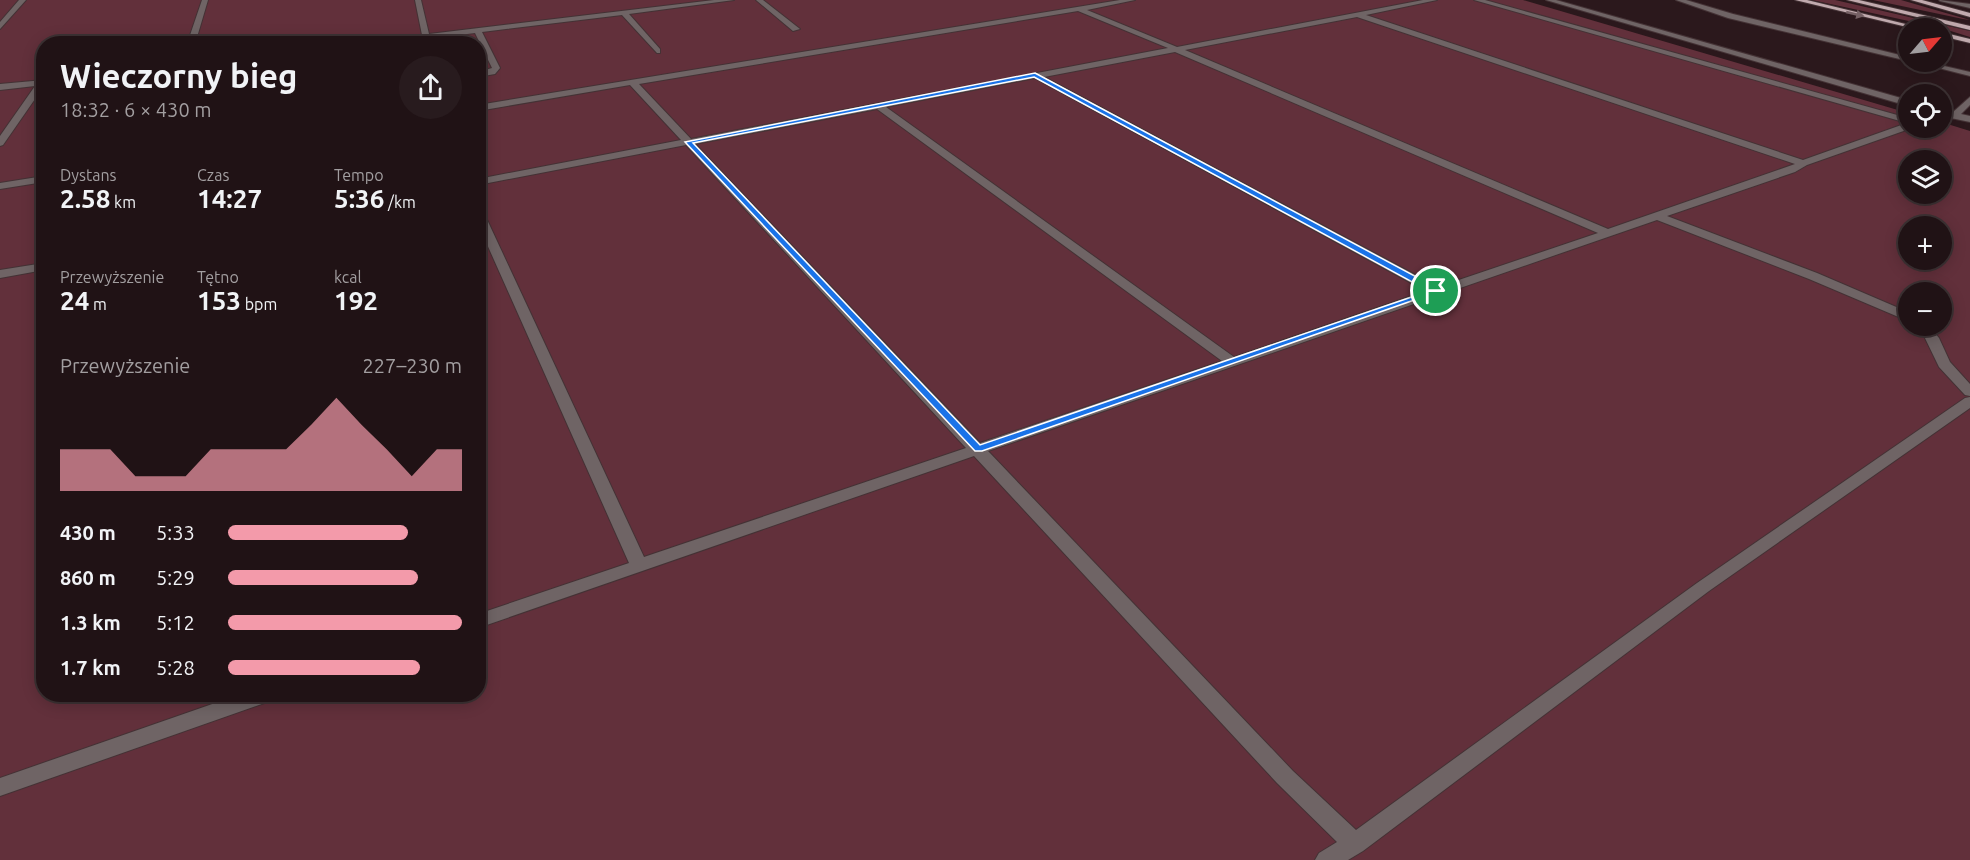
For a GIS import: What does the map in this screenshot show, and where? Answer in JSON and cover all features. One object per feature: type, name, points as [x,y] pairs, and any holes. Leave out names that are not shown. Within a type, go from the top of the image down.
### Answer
[{"type":"main road","points":[[1798,0],[1898,23]]},
{"type":"main road","points":[[1850,0],[1970,28]]},
{"type":"main road","points":[[1914,0],[1970,15]]},
{"type":"main road","points":[[1952,37],[1970,41]]},
{"type":"street","points":[[0,27],[23,0]]},
{"type":"street","points":[[194,36],[205,0]]},
{"type":"street","points":[[418,0],[426,36],[731,0]]},
{"type":"street","points":[[759,0],[796,29]]},
{"type":"street","points":[[486,107],[1132,0]]},
{"type":"street","points":[[486,180],[1434,0]]},
{"type":"street","points":[[1477,0],[1898,118]]},
{"type":"street","points":[[1550,0],[1898,100]]},
{"type":"street","points":[[1679,0],[1731,16],[1898,57]]},
{"type":"street","points":[[1942,0],[1970,6]]},
{"type":"street","points":[[1079,9],[1176,48],[1606,232]]},
{"type":"street","points":[[624,13],[657,51]]},
{"type":"street","points":[[1356,15],[1803,163]]},
{"type":"street","points":[[477,30],[480,36]]},
{"type":"street","points":[[486,48],[496,68],[486,73]]},
{"type":"street","points":[[1952,70],[1970,74]]},
{"type":"street","points":[[1035,75],[1436,291]]},
{"type":"street","points":[[631,81],[1285,777],[1355,844]]},
{"type":"street","points":[[0,87],[36,83]]},
{"type":"street","points":[[0,143],[36,91]]},
{"type":"street","points":[[1952,110],[1970,100]]},
{"type":"street","points":[[878,105],[1232,362]]},
{"type":"street","points":[[1952,115],[1970,119]]},
{"type":"street","points":[[486,618],[1791,170],[1803,163],[1898,130]]},
{"type":"street","points":[[0,186],[36,180]]},
{"type":"street","points":[[1657,216],[1852,292],[1898,313]]},
{"type":"street","points":[[486,230],[639,566]]},
{"type":"street","points":[[0,274],[36,267]]},
{"type":"street","points":[[1932,336],[1939,356],[1953,376],[1970,392]]},
{"type":"street","points":[[1327,860],[1355,844],[1703,587],[1970,401]]},
{"type":"street","points":[[0,787],[218,703]]},
{"type":"shaded area","points":[[0,0],[1523,0],[1898,110],[1898,138],[1952,138],[1952,125],[1970,131],[1970,860],[0,860]]},
{"type":"shaded area","points":[[1812,0],[1835,0],[1913,18],[1898,19]]},
{"type":"shaded area","points":[[1873,0],[1901,0],[1970,20],[1963,19]]},
{"type":"shaded area","points":[[1952,27],[1970,31],[1970,37],[1952,31]]},
{"type":"route","points":[[1035,75],[1436,291],[978,449],[688,142],[1035,75]]}]
